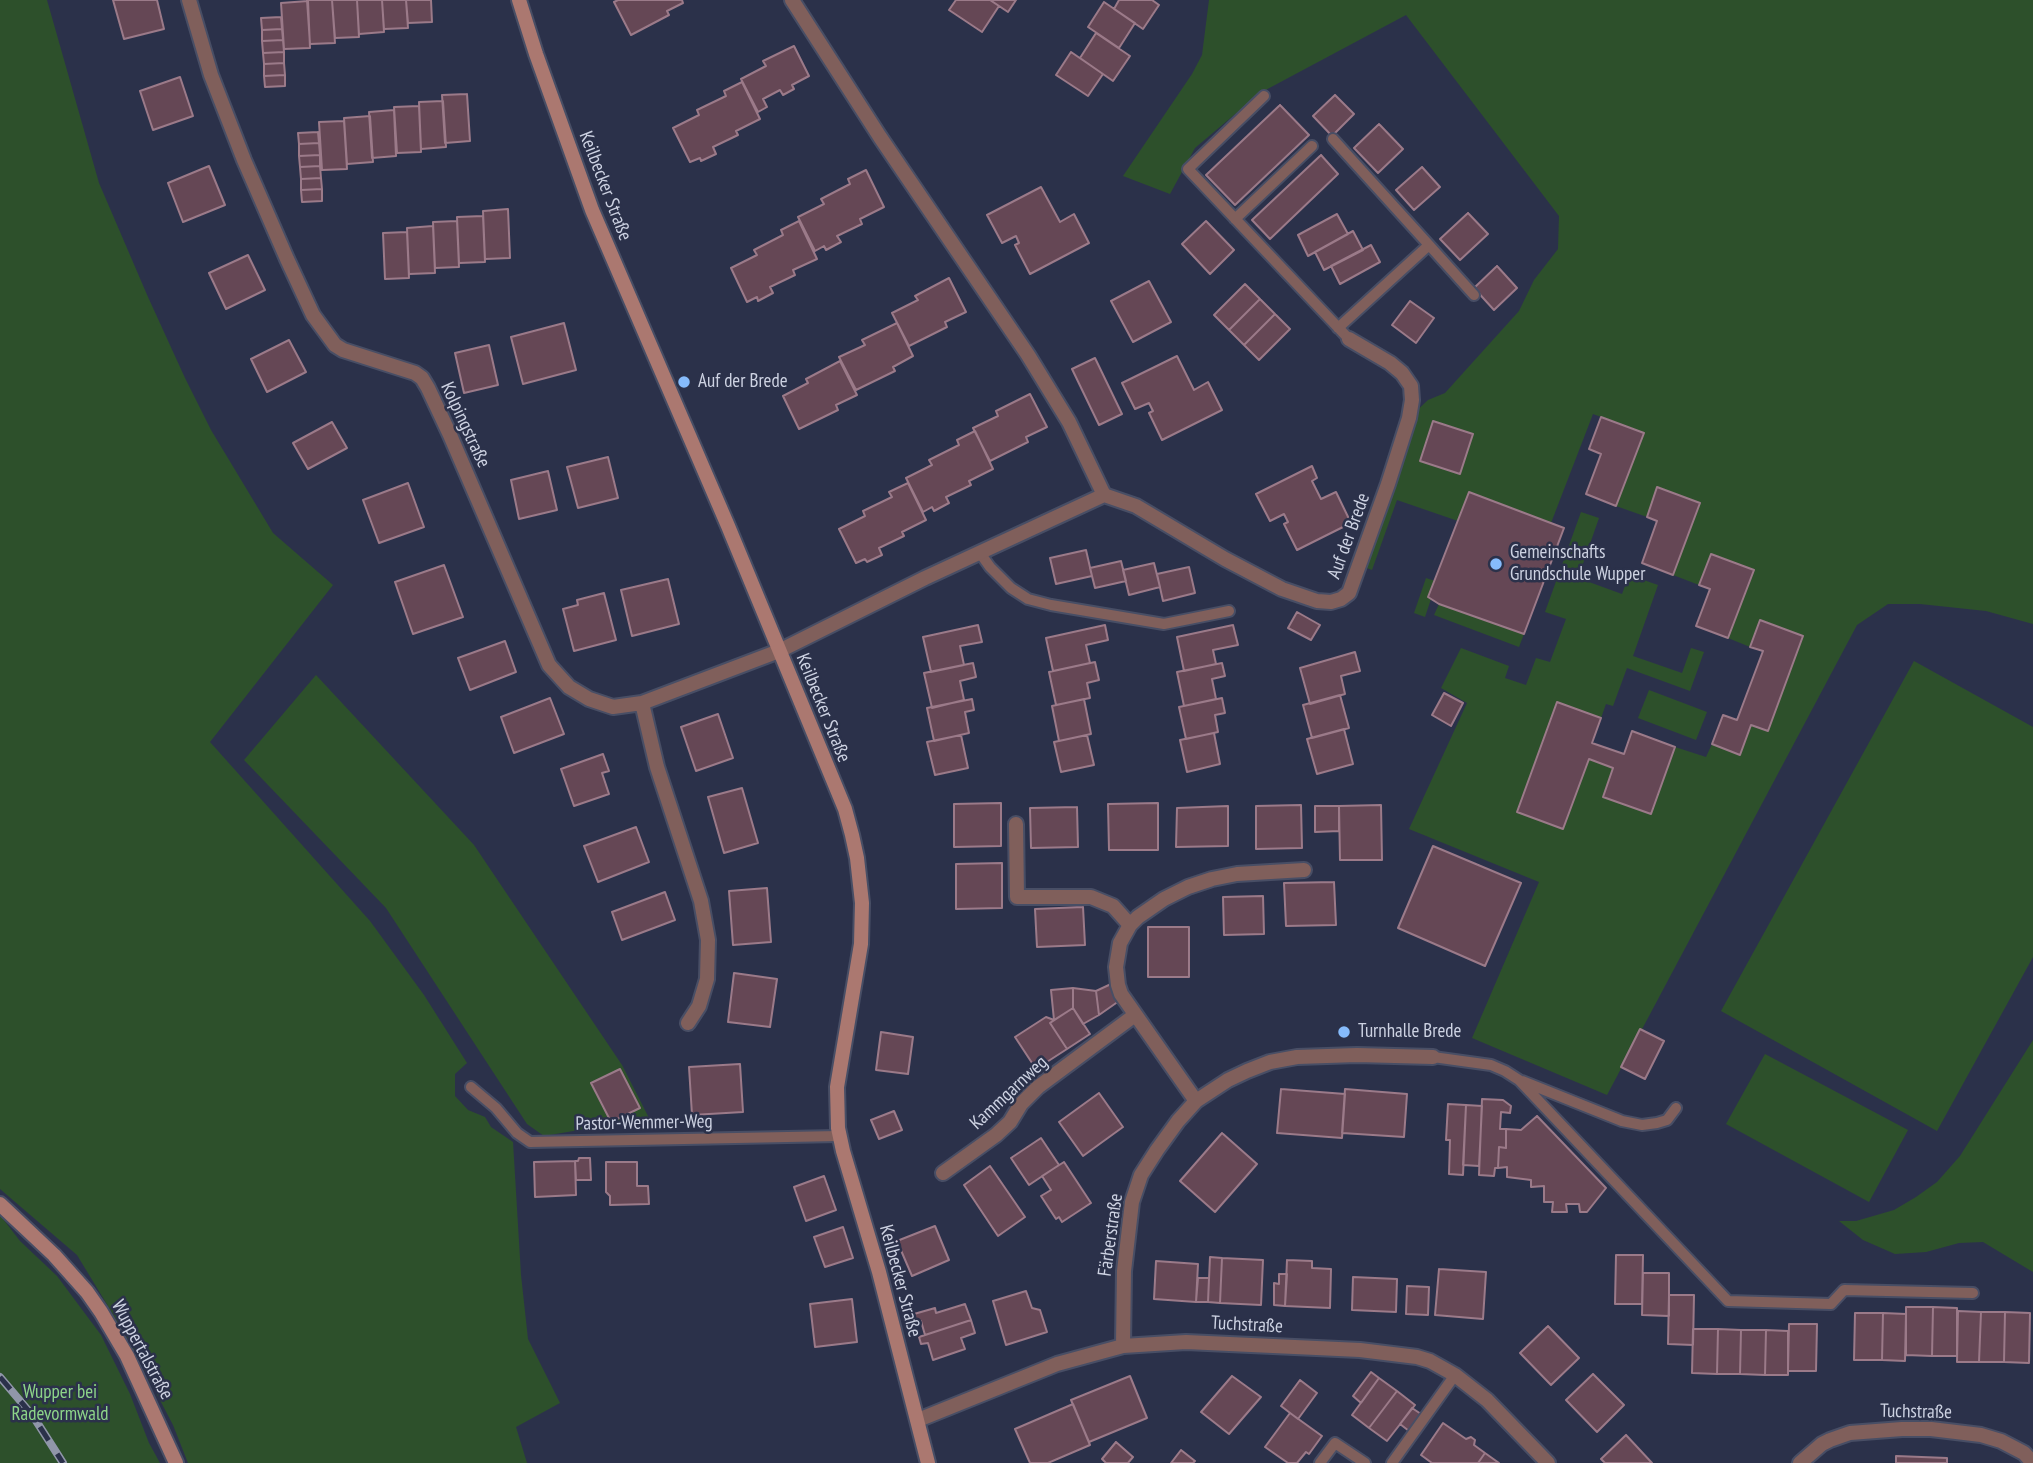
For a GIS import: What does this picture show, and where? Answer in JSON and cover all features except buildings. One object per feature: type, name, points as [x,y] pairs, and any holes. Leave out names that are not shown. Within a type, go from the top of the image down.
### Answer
[{"type":"main road","name":"Keilbecker Straße","points":[[519,0],[592,210],[705,469],[845,810],[852,835],[862,903],[861,944],[837,1087],[836,1116],[839,1136],[879,1272],[928,1463]]},
{"type":"main road","name":"Wuppertalstraße","points":[[0,1205],[54,1255],[101,1312],[127,1356],[176,1463]]},
{"type":"street","name":"Kolpingstraße","points":[[189,0],[211,75],[244,160],[313,315],[335,345],[415,373],[428,388],[531,625],[549,665],[557,676],[589,699],[613,707],[642,703],[779,651]]},
{"type":"street","points":[[779,651],[925,578],[1104,495],[1069,422],[1028,355],[887,148],[792,0]]},
{"type":"street","name":"Auf der Brede","points":[[1104,495],[1136,506],[1282,589],[1317,601],[1341,599],[1349,593],[1388,484],[1412,400],[1410,386],[1402,373],[1349,339]]},
{"type":"street","points":[[642,703],[657,767],[701,901],[708,940],[707,979],[699,1006],[688,1023]]},
{"type":"street","points":[[1016,824],[1017,897],[1091,897],[1113,906],[1130,925]]},
{"type":"street","points":[[1196,1101],[1121,994],[1116,976],[1118,951],[1130,925],[1164,899],[1212,879],[1244,873],[1304,870]]},
{"type":"street","name":"Kammgarnweg","points":[[943,1173],[996,1135],[1038,1087],[1135,1015]]},
{"type":"street","name":"Färberstraße","points":[[1123,1346],[1125,1259],[1132,1202],[1141,1175],[1178,1121],[1196,1101],[1228,1080],[1270,1062],[1297,1057],[1357,1055],[1433,1057]]},
{"type":"street","name":"Tuchstraße","points":[[918,1420],[1057,1364],[1123,1346],[1210,1342],[1360,1350],[1417,1357],[1455,1375],[1487,1400],[1544,1462]]},
{"type":"street","name":"Tuchstraße","points":[[1800,1463],[1822,1444],[1850,1433],[1931,1429],[1981,1434],[2024,1453],[2033,1463]]},
{"type":"lane","points":[[1264,96],[1188,169],[1349,339]]},
{"type":"lane","points":[[1333,139],[1474,295]]},
{"type":"lane","points":[[1235,219],[1312,146]]},
{"type":"lane","points":[[1338,328],[1429,244]]},
{"type":"lane","points":[[979,553],[1011,588],[1028,599],[1051,605],[1164,624],[1229,611]]},
{"type":"lane","points":[[1433,1057],[1491,1065],[1519,1080],[1728,1301],[1831,1304],[1844,1290],[1973,1293]]},
{"type":"lane","points":[[1519,1080],[1622,1121],[1642,1125],[1667,1120],[1676,1108]]},
{"type":"lane","name":"Pastor-Wemmer-Weg","points":[[471,1087],[496,1108],[517,1133],[530,1142],[839,1136]]},
{"type":"lane","points":[[1392,1463],[1455,1375]]},
{"type":"lane","points":[[1320,1463],[1335,1443],[1366,1463]]},
{"type":"green space","points":[[0,0],[47,0],[99,183],[185,378],[211,430],[273,533],[333,585],[210,742],[370,921],[424,995],[467,1063],[455,1074],[455,1096],[468,1110],[485,1117],[491,1127],[513,1142],[521,1275],[528,1339],[560,1403],[516,1427],[527,1463],[188,1463],[173,1425],[128,1339],[77,1255],[0,1189]]},
{"type":"green space","points":[[1209,0],[2033,0],[2033,624],[1986,611],[1920,604],[1888,604],[1857,625],[1607,1095],[1472,1038],[1539,882],[1409,829],[1467,703],[1441,688],[1461,648],[1509,666],[1505,678],[1526,685],[1536,658],[1550,662],[1566,619],[1545,612],[1581,512],[1599,518],[1578,578],[1622,594],[1629,575],[1658,585],[1633,656],[1682,673],[1691,648],[1704,652],[1690,691],[1627,668],[1613,706],[1606,704],[1601,718],[1557,702],[1589,759],[1613,768],[1603,797],[1650,814],[1675,747],[1706,757],[1712,744],[1740,755],[1751,725],[1768,731],[1803,636],[1761,620],[1750,647],[1728,638],[1753,570],[1711,554],[1699,585],[1673,575],[1700,503],[1658,488],[1647,517],[1616,506],[1644,433],[1593,414],[1551,523],[1469,492],[1458,521],[1397,500],[1372,570],[1359,565],[1409,418],[1428,400],[1445,393],[1519,311],[1534,280],[1558,249],[1559,216],[1406,15],[1260,93],[1195,148],[1170,194],[1123,176],[1202,55]]},
{"type":"green space","points":[[1426,578],[1435,581],[1428,596],[1431,599],[1425,617],[1414,613]]},
{"type":"green space","points":[[1439,604],[1524,634],[1519,647],[1434,615]]},
{"type":"green space","points":[[1914,661],[2033,727],[2033,957],[1937,1131],[1721,1011]]},
{"type":"green space","points":[[316,675],[474,845],[622,1065],[649,1118],[544,1136],[527,1124],[386,908],[244,760]]},
{"type":"green space","points":[[1649,690],[1707,712],[1696,740],[1638,718]]},
{"type":"green space","points":[[2033,1040],[2033,1272],[1983,1242],[1959,1243],[1926,1252],[1895,1254],[1863,1240],[1839,1221],[1856,1221],[1894,1210],[1937,1182],[1960,1156]]},
{"type":"green space","points":[[1765,1054],[1908,1130],[1869,1202],[1726,1124]]},
{"type":"green space","name":"Wupper bei Radevormwald","points":[[0,1215],[20,1241],[57,1276],[101,1335],[160,1463],[0,1463]]},
{"type":"railway","points":[[0,1377],[33,1416],[63,1463]]},
{"type":"place","name":"Auf der Brede","points":[[684,382]]},
{"type":"place","name":"Gemeinschafts Grundschule Wupper","points":[[1496,564]]},
{"type":"place","name":"Turnhalle Brede","points":[[1344,1032]]}]
